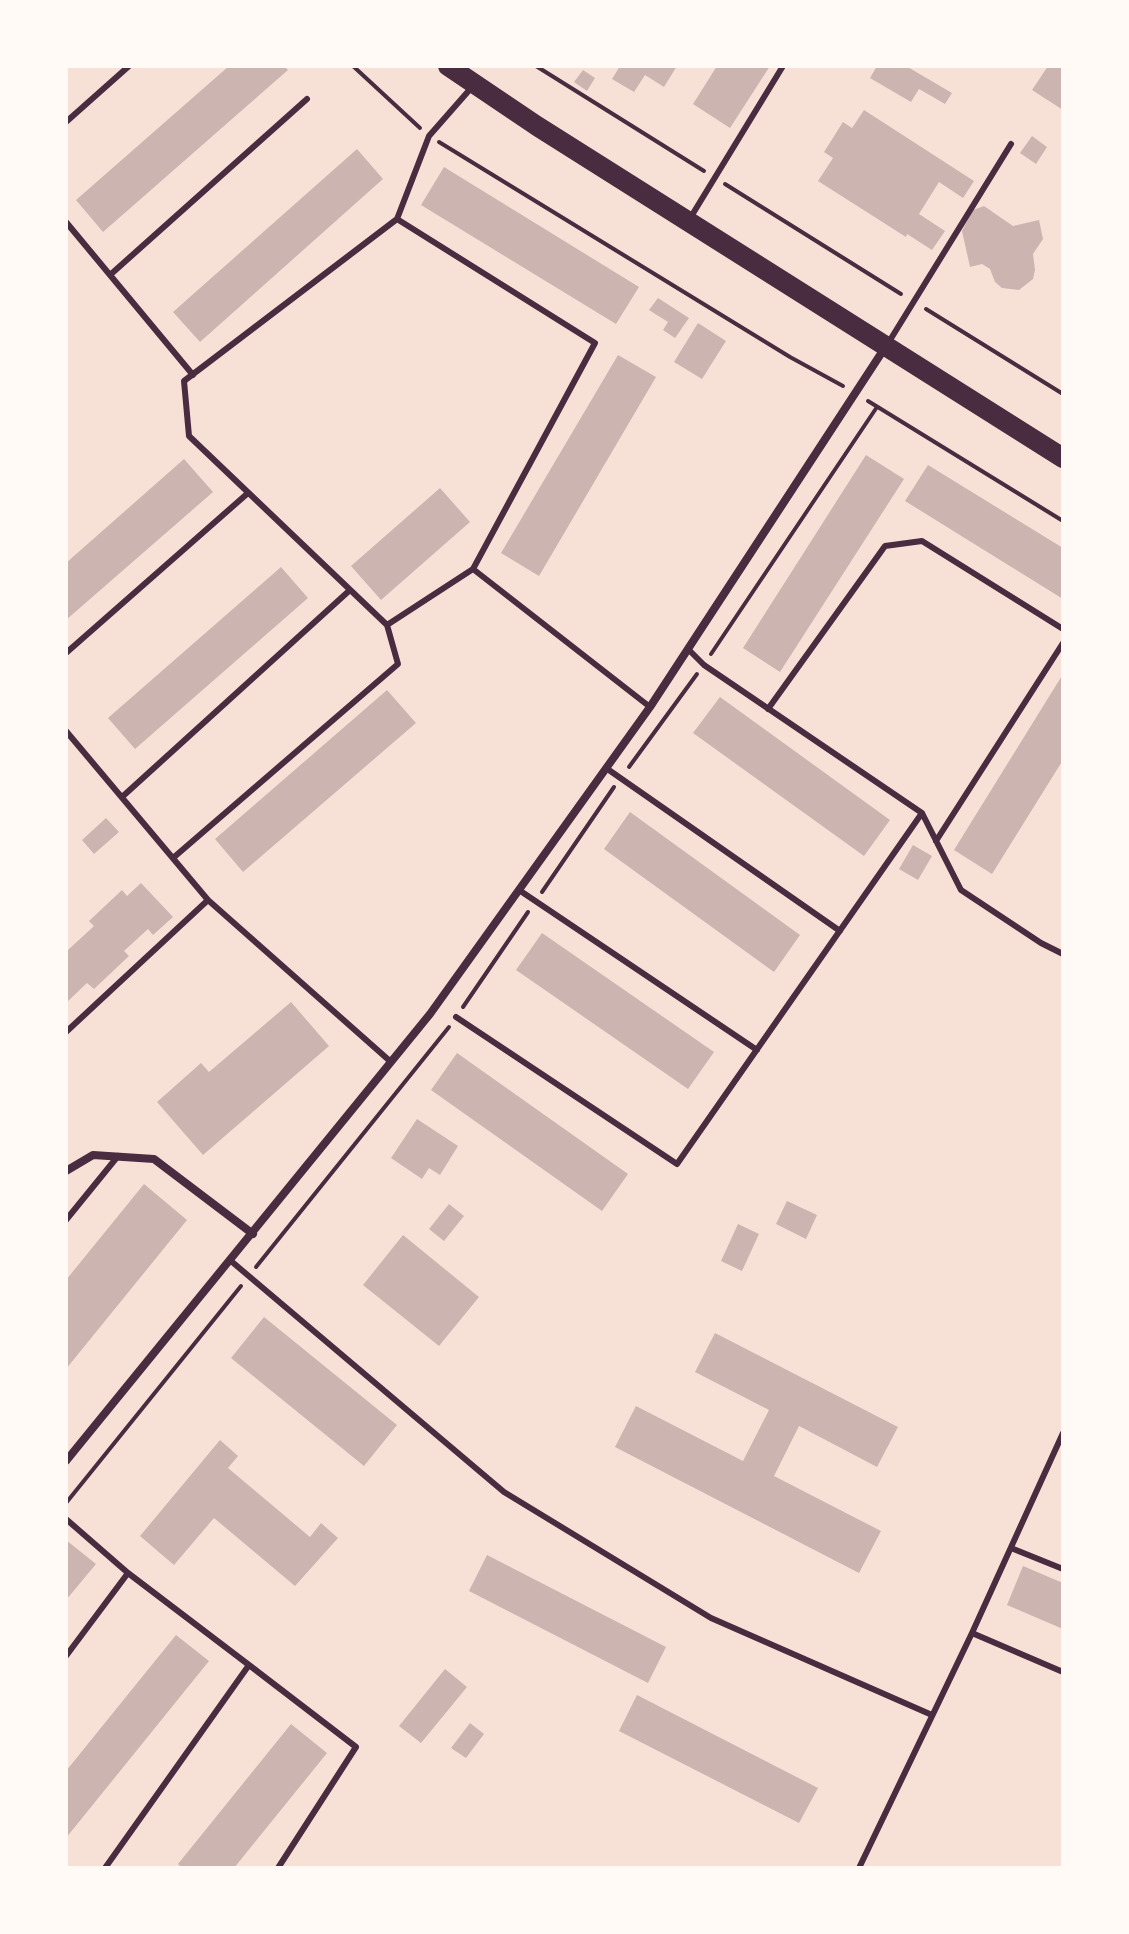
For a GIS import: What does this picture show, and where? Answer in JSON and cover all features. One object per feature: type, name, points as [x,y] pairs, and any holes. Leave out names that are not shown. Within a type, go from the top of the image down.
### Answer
[{"type":"main road","points":[[448,66],[1063,458]]},
{"type":"street","points":[[66,1461],[430,1014],[650,707],[887,345]]},
{"type":"street","points":[[66,1171],[93,1155],[154,1159],[253,1234]]},
{"type":"lane","points":[[66,122],[129,66]]},
{"type":"lane","points":[[688,221],[783,66]]},
{"type":"lane","points":[[173,858],[398,664],[387,625],[189,436],[184,381],[397,219],[429,136],[474,84]]},
{"type":"lane","points":[[110,275],[307,99]]},
{"type":"lane","points":[[887,345],[1011,144]]},
{"type":"lane","points":[[387,625],[473,569],[595,343],[397,219]]},
{"type":"lane","points":[[66,222],[193,375]]},
{"type":"lane","points":[[66,653],[248,493]]},
{"type":"lane","points":[[768,709],[885,546],[922,541],[1063,629]]},
{"type":"lane","points":[[473,569],[650,707]]},
{"type":"lane","points":[[122,797],[350,590]]},
{"type":"lane","points":[[936,841],[1063,643]]},
{"type":"lane","points":[[688,649],[704,665],[922,813],[961,890],[1063,954]]},
{"type":"lane","points":[[66,731],[208,900],[391,1062]]},
{"type":"lane","points":[[606,768],[840,931]]},
{"type":"lane","points":[[456,1017],[677,1164],[922,813]]},
{"type":"lane","points":[[519,890],[757,1050]]},
{"type":"lane","points":[[66,1032],[208,900]]},
{"type":"lane","points":[[66,1220],[118,1156]]},
{"type":"lane","points":[[231,1261],[504,1492],[711,1618],[932,1715]]},
{"type":"lane","points":[[859,1868],[972,1633],[1063,1433]]},
{"type":"lane","points":[[66,1519],[128,1573],[356,1747],[278,1868]]},
{"type":"lane","points":[[1011,1548],[1063,1569]]},
{"type":"lane","points":[[66,1656],[128,1573]]},
{"type":"lane","points":[[972,1633],[1063,1672]]},
{"type":"lane","points":[[105,1868],[249,1665]]},
{"type":"path","points":[[353,66],[429,136],[1063,521]]},
{"type":"path","points":[[536,66],[1063,394]]},
{"type":"building","points":[[229,66],[284,66],[288,70],[103,232],[76,200]]},
{"type":"building","points":[[620,66],[677,66],[664,87],[645,75],[634,92],[612,79]]},
{"type":"building","points":[[717,66],[770,66],[730,128],[693,104]]},
{"type":"building","points":[[877,66],[906,66],[952,93],[945,104],[919,89],[911,102],[870,78]]},
{"type":"building","points":[[1048,66],[1063,66],[1063,110],[1032,90]]},
{"type":"building","points":[[583,70],[595,78],[587,91],[574,82]]},
{"type":"building","points":[[864,110],[974,181],[963,198],[939,182],[919,214],[945,231],[932,250],[818,181],[833,158],[824,152],[843,122],[852,128]]},
{"type":"building","points":[[1032,136],[1047,147],[1036,164],[1020,153]]},
{"type":"building","points":[[357,149],[383,179],[200,342],[173,312]]},
{"type":"building","points":[[444,167],[639,287],[616,324],[421,205]]},
{"type":"building","points":[[984,206],[1013,226],[1039,220],[1043,239],[1033,254],[1033,279],[1019,290],[1002,288],[995,282],[990,269],[982,264],[970,267],[962,231],[973,210]]},
{"type":"building","points":[[658,298],[689,318],[675,338],[663,330],[668,322],[649,310]]},
{"type":"building","points":[[698,323],[726,341],[702,379],[674,362]]},
{"type":"building","points":[[618,355],[656,377],[539,576],[501,553]]},
{"type":"building","points":[[866,455],[904,479],[780,672],[743,648]]},
{"type":"building","points":[[184,459],[213,492],[66,620],[66,563]]},
{"type":"building","points":[[928,465],[1063,548],[1063,599],[905,501]]},
{"type":"building","points":[[440,488],[470,522],[381,600],[351,566]]},
{"type":"building","points":[[281,567],[308,598],[135,749],[108,718]]},
{"type":"building","points":[[1063,674],[1063,760],[992,874],[954,850]]},
{"type":"building","points":[[387,690],[416,723],[243,872],[215,839]]},
{"type":"building","points":[[720,697],[890,820],[864,856],[693,733]]},
{"type":"building","points":[[630,812],[800,935],[774,972],[604,849]]},
{"type":"building","points":[[106,818],[119,832],[94,854],[82,840]]},
{"type":"building","points":[[913,845],[932,856],[918,880],[899,869]]},
{"type":"building","points":[[141,883],[173,917],[153,935],[148,929],[124,951],[129,956],[94,989],[87,983],[66,1003],[66,948],[68,950],[94,926],[89,921],[122,890],[127,896]]},
{"type":"building","points":[[542,933],[714,1052],[688,1089],[516,970]]},
{"type":"building","points":[[291,1002],[329,1046],[203,1155],[157,1102],[201,1063],[209,1072]]},
{"type":"building","points":[[457,1053],[628,1174],[602,1211],[431,1090]]},
{"type":"building","points":[[417,1119],[458,1146],[440,1175],[429,1168],[422,1179],[391,1158]]},
{"type":"building","points":[[144,1184],[187,1220],[66,1369],[66,1280]]},
{"type":"building","points":[[787,1201],[817,1215],[806,1239],[776,1224]]},
{"type":"building","points":[[449,1204],[464,1216],[444,1241],[429,1229]]},
{"type":"building","points":[[738,1224],[759,1234],[742,1271],[721,1261]]},
{"type":"building","points":[[403,1235],[479,1297],[439,1346],[363,1285]]},
{"type":"building","points":[[264,1317],[397,1425],[364,1466],[231,1358]]},
{"type":"building","points":[[715,1333],[898,1427],[877,1467],[799,1426],[774,1476],[881,1531],[859,1573],[615,1447],[636,1406],[743,1461],[769,1410],[695,1372]]},
{"type":"building","points":[[220,1440],[238,1456],[228,1468],[310,1537],[321,1523],[338,1538],[295,1586],[214,1518],[174,1565],[140,1536]]},
{"type":"building","points":[[66,1540],[96,1564],[66,1600]]},
{"type":"building","points":[[487,1555],[666,1647],[648,1683],[469,1591]]},
{"type":"building","points":[[1023,1566],[1063,1583],[1063,1629],[1007,1605]]},
{"type":"building","points":[[176,1635],[209,1661],[66,1838],[66,1771]]},
{"type":"building","points":[[445,1669],[467,1687],[421,1743],[399,1726]]},
{"type":"building","points":[[637,1695],[818,1788],[799,1823],[619,1731]]},
{"type":"building","points":[[470,1723],[484,1734],[466,1758],[451,1748]]},
{"type":"building","points":[[291,1724],[327,1753],[234,1868],[182,1868],[178,1864]]}]
